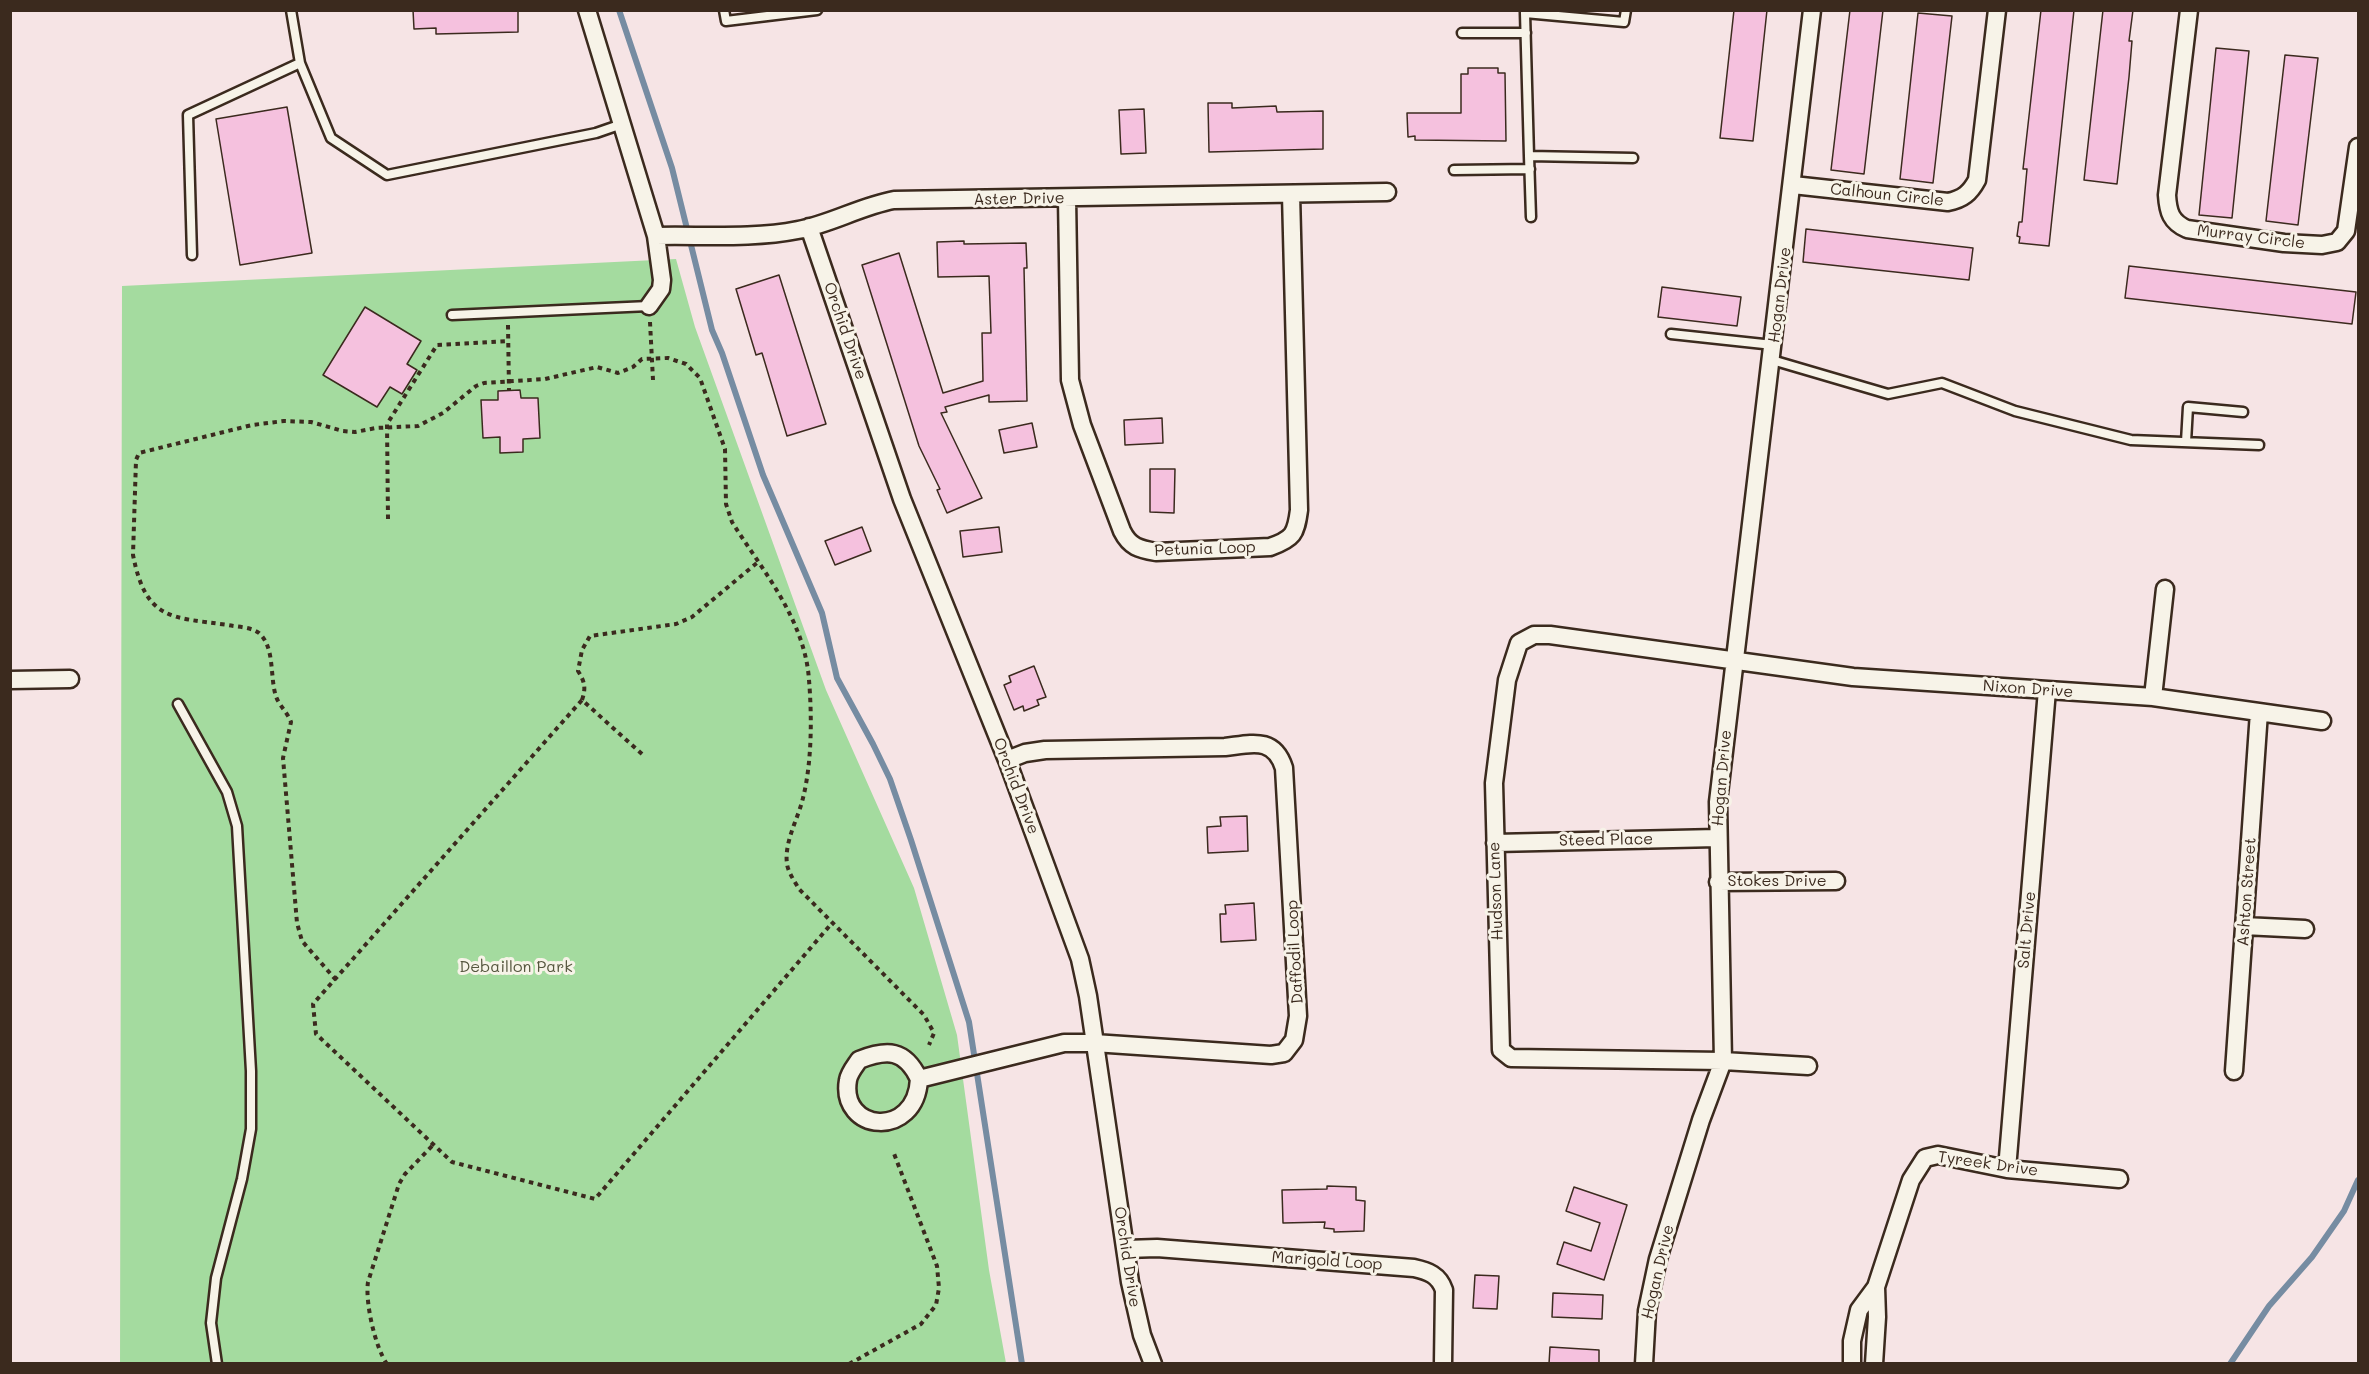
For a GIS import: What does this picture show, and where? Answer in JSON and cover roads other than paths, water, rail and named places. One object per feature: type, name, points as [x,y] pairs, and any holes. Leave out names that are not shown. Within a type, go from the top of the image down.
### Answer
[{"type":"street","points":[[586,10],[656,236],[662,280],[661,289],[649,306]]},
{"type":"street","points":[[1793,185],[1812,10]]},
{"type":"street","name":"Calhoun Circle","points":[[1793,185],[1948,202],[1961,199],[1971,192],[1977,180],[1997,10]]},
{"type":"street","name":"Murray Circle","points":[[2189,10],[2167,195],[2169,214],[2173,221],[2187,229],[2284,243],[2322,245],[2337,242],[2346,231],[2358,147]]},
{"type":"street","name":"Hogan Drive","points":[[1644,1364],[1647,1311],[1658,1258],[1701,1120],[1723,1061],[1718,802],[1793,185]]},
{"type":"street","name":"Aster Drive","points":[[656,236],[781,233],[894,200],[1387,192]]},
{"type":"street","name":"Petunia Loop","points":[[1067,198],[1070,380],[1082,425],[1122,531],[1132,546],[1156,552],[1270,547],[1286,541],[1293,535],[1299,510],[1294,384],[1291,194]]},
{"type":"street","name":"Orchid Drive","points":[[809,226],[902,499],[1007,760],[1080,959],[1088,996],[1136,1311],[1153,1364]]},
{"type":"street","points":[[2153,697],[2165,589]]},
{"type":"street","name":"Hudson Lane","points":[[1734,661],[1550,634],[1534,634],[1519,643],[1507,680],[1494,783],[1501,1050],[1511,1058],[1723,1061],[1808,1066]]},
{"type":"street","name":"Nixon Drive","points":[[1734,661],[1853,677],[2153,697],[2322,721]]},
{"type":"street","points":[[10,680],[70,679]]},
{"type":"street","name":"Salt Drive","points":[[2007,1169],[2047,690]]},
{"type":"street","name":"Ashton Street","points":[[2234,1071],[2259,712]]},
{"type":"street","name":"Daffodil Loop","points":[[919,1079],[1064,1043],[1271,1054],[1284,1053],[1294,1040],[1298,1016],[1284,768],[1274,748],[1253,744],[1045,750],[1025,753],[1007,760]]},
{"type":"street","name":"Steed Place","points":[[1495,843],[1717,838]]},
{"type":"street","name":"Stokes Drive","points":[[1718,882],[1836,881]]},
{"type":"street","points":[[2244,926],[2305,929]]},
{"type":"street","points":[[880,1052],[899,1055],[912,1065],[919,1079],[918,1094],[913,1105],[901,1116],[881,1123],[860,1116],[847,1099],[848,1078],[859,1060],[880,1052]]},
{"type":"street","name":"Tyreek Drive","points":[[1852,1364],[1852,1341],[1859,1310],[1875,1287],[1911,1180],[1924,1158],[1938,1155],[2007,1169],[2119,1179]]},
{"type":"street","name":"Marigold Loop","points":[[1126,1249],[1157,1248],[1414,1268],[1428,1271],[1441,1282],[1444,1290],[1443,1364]]},
{"type":"street","name":"Tyreek Drive","points":[[1874,1364],[1877,1317],[1875,1287]]},
{"type":"lane","points":[[291,10],[300,63],[332,138],[387,175],[596,133],[622,124]]},
{"type":"lane","points":[[724,10],[726,21],[817,10]]},
{"type":"lane","points":[[1531,217],[1525,11],[1624,22],[1626,10]]},
{"type":"lane","points":[[1462,33],[1526,33]]},
{"type":"lane","points":[[192,255],[188,114],[300,63]]},
{"type":"lane","points":[[1529,156],[1633,158]]},
{"type":"lane","points":[[1454,170],[1530,169]]},
{"type":"lane","points":[[452,315],[649,306]]},
{"type":"lane","points":[[1671,334],[1773,353],[1887,394],[1942,383],[2015,411],[2131,440],[2259,445]]},
{"type":"lane","points":[[2186,442],[2188,407],[2243,412]]},
{"type":"lane","points":[[178,704],[226,792],[237,826],[238,837],[250,1071],[250,1129],[242,1179],[216,1278],[211,1323],[217,1364]]},
{"type":"waterway","points":[[619,10],[672,168],[712,330],[722,353],[763,475],[822,613],[837,678],[890,779],[969,1022],[1022,1364]]},
{"type":"waterway","points":[[2230,1364],[2269,1306],[2312,1257],[2344,1211],[2358,1180]]},
{"type":"park label","name":"Debaillon Park","points":[[516,967]]}]
